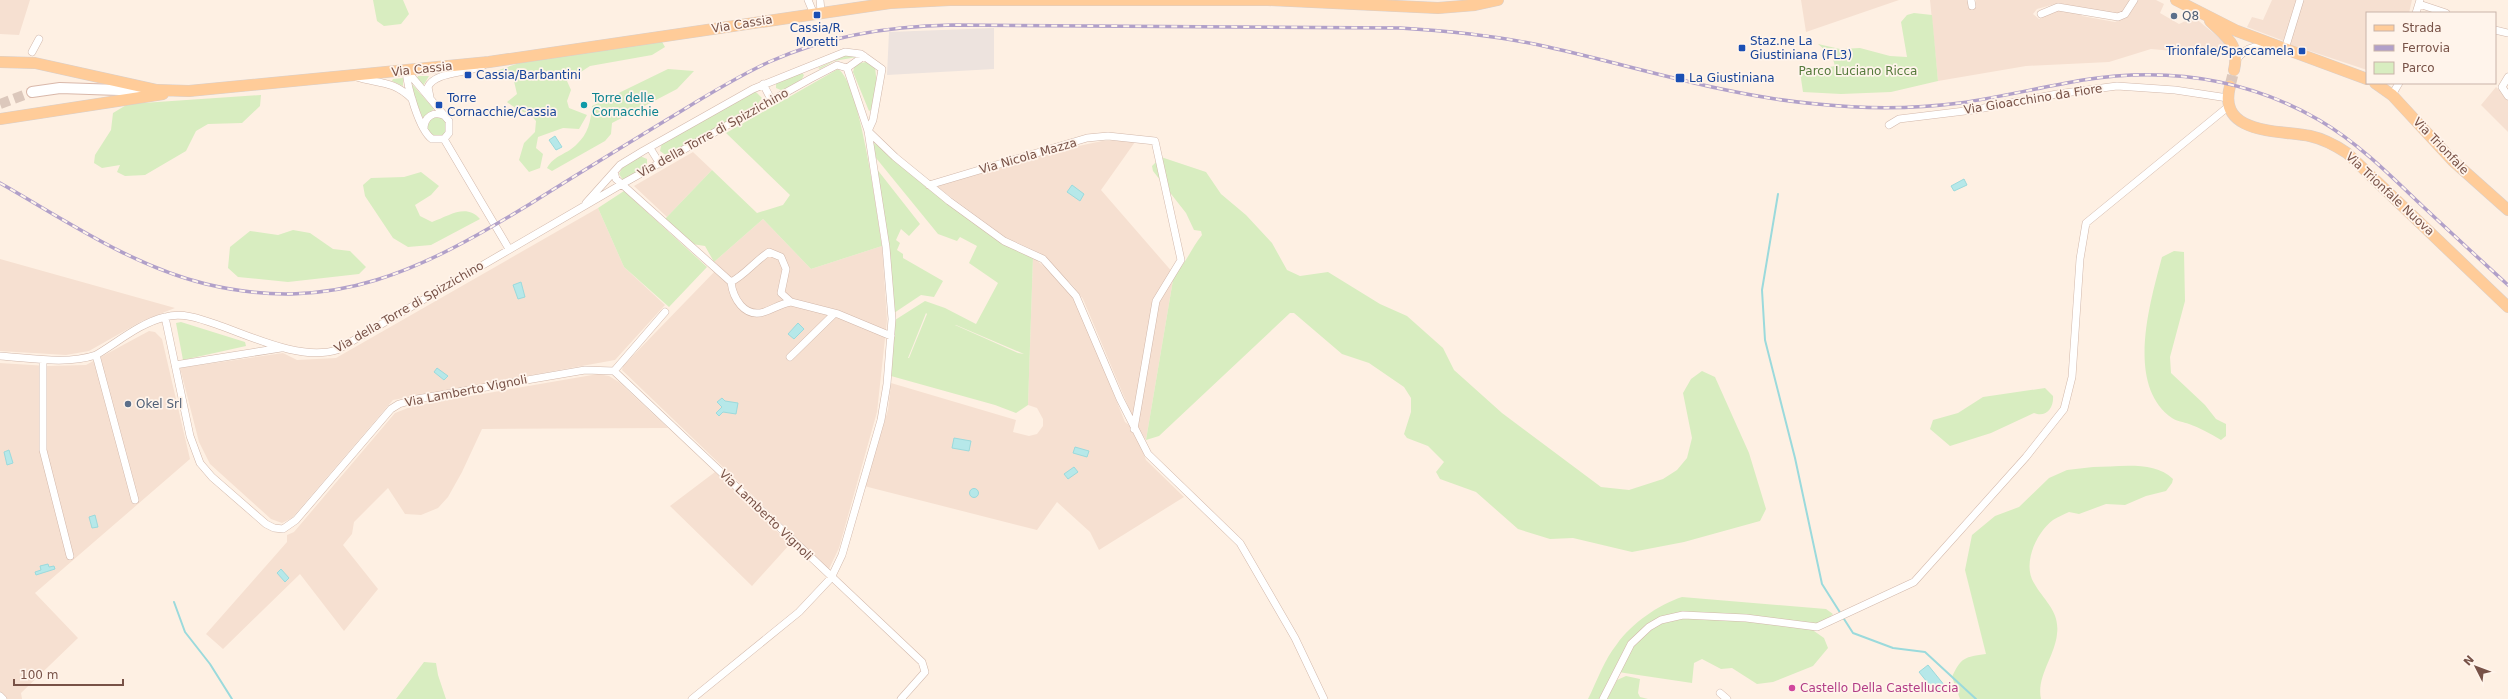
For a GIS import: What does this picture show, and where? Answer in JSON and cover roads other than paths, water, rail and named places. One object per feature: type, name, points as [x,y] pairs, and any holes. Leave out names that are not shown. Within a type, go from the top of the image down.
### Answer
[{"type":"main road","name":"Via Cassia","points":[[0,62],[35,63],[157,90],[189,91],[489,62],[818,8],[935,0],[1229,0],[1455,3],[1498,0]]},
{"type":"main road","points":[[2176,0],[2205,16],[2285,49],[2366,79]]},
{"type":"main road","points":[[2205,16],[2234,46],[2235,66]]},
{"type":"main road","name":"Via Trionfale","points":[[2376,84],[2392,95],[2453,161],[2508,210]]},
{"type":"main road","points":[[2228,102],[2230,86]]},
{"type":"main road","points":[[32,92],[60,88],[122,91],[157,90]]},
{"type":"main road","points":[[0,119],[189,91]]},
{"type":"main road","name":"Via Trionfale Nuova","points":[[2228,102],[2238,120],[2247,126],[2315,137],[2347,153],[2508,307]]},
{"type":"street","points":[[808,0],[818,8]]},
{"type":"street","points":[[2041,14],[2058,6],[2118,17],[2125,14],[2134,0]]},
{"type":"street","points":[[2235,66],[2243,52],[2252,46],[2285,49],[2300,0]]},
{"type":"street","points":[[2416,12],[2419,2],[2444,12]]},
{"type":"street","points":[[2496,30],[2508,33]]},
{"type":"street","points":[[32,52],[39,39]]},
{"type":"street","name":"Via della Torre di Spizzichino","points":[[581,208],[620,165],[763,84],[845,52],[851,51],[864,56]]},
{"type":"street","points":[[692,699],[799,612],[831,578],[842,555],[881,420],[887,384],[892,319],[886,247],[868,131],[846,68],[864,56],[879,66],[883,73],[873,120],[868,131]]},
{"type":"street","points":[[432,101],[428,89],[435,78],[471,71],[489,62]]},
{"type":"street","name":"Via della Torre di Spizzichino","points":[[0,356],[44,360],[77,360],[96,356],[141,327],[165,317],[194,317],[283,347],[318,354],[338,350],[622,184],[810,79],[838,65],[846,68]]},
{"type":"street","points":[[806,67],[810,79]]},
{"type":"street","points":[[406,70],[412,99],[424,129],[432,139],[444,138]]},
{"type":"street","points":[[406,70],[447,118],[450,129],[444,138]]},
{"type":"street","points":[[352,76],[388,83],[400,88],[412,99]]},
{"type":"street","points":[[2508,77],[2502,87],[2508,96]]},
{"type":"street","points":[[763,84],[772,101]]},
{"type":"street","points":[[2392,95],[2398,84]]},
{"type":"street","name":"Via Gioacchino da Fiore","points":[[1889,125],[1899,119],[1973,110],[2057,94],[2117,86],[2175,90],[2228,102]]},
{"type":"street","points":[[1603,699],[1631,644],[1649,627],[1661,620],[1683,615],[1746,618],[1817,627],[1914,582],[2026,457],[2064,409],[2072,376],[2080,259],[2086,223],[2228,102]]},
{"type":"street","points":[[424,129],[425,121],[431,115],[440,114],[447,118]]},
{"type":"street","points":[[868,131],[895,157],[929,185],[1004,242],[1043,259],[1072,291],[1083,309],[1134,429],[1154,463],[1240,543],[1295,638],[1324,699]]},
{"type":"street","name":"Via Nicola Mazza","points":[[929,185],[1069,142],[1108,136],[1128,136],[1155,141],[1181,260],[1156,301],[1134,429]]},
{"type":"street","points":[[444,138],[509,249]]},
{"type":"street","points":[[650,148],[660,164]]},
{"type":"street","points":[[614,172],[616,179],[731,282],[732,294],[737,303],[750,310],[763,313],[779,304],[791,302],[834,314],[890,336]]},
{"type":"street","points":[[731,282],[769,252],[781,257],[786,269],[781,293],[791,302]]},
{"type":"street","points":[[614,370],[666,312]]},
{"type":"street","points":[[790,358],[834,314]]},
{"type":"street","name":"Via Lamberto Vignoli","points":[[165,317],[190,436],[200,463],[212,477],[263,522],[280,529],[287,527],[296,520],[391,409],[399,404],[417,399],[577,371],[599,369],[614,370],[924,665],[925,670],[923,675],[901,699]]},
{"type":"street","points":[[175,365],[283,347]]},
{"type":"street","points":[[96,356],[135,500]]},
{"type":"street","points":[[44,360],[44,450],[70,556]]},
{"type":"street","points":[[1720,693],[1727,699]]},
{"type":"street","points":[[0,696],[3,699]]},
{"type":"water","points":[[555,136],[562,147],[556,150],[549,140]]},
{"type":"water","points":[[1964,179],[1967,185],[1954,191],[1951,186]]},
{"type":"water","points":[[1072,185],[1084,194],[1080,201],[1067,192]]},
{"type":"water","points":[[521,282],[525,297],[518,299],[513,285]]},
{"type":"water","points":[[798,323],[804,329],[794,339],[788,334]]},
{"type":"water","points":[[437,368],[448,376],[444,380],[434,372]]},
{"type":"water","points":[[722,398],[725,401],[738,403],[736,414],[723,412],[719,416],[716,413],[722,407],[717,402]]},
{"type":"water","points":[[954,438],[971,441],[969,451],[952,448]]},
{"type":"water","points":[[1075,447],[1089,451],[1087,457],[1073,453]]},
{"type":"water","points":[[9,450],[13,463],[7,465],[4,452]]},
{"type":"water","points":[[1074,467],[1078,472],[1068,479],[1064,474]]},
{"type":"water","points":[[972,489],[976,489],[978,493],[976,497],[972,497],[970,495],[970,491]]},
{"type":"water","points":[[95,515],[98,527],[92,528],[89,517]]},
{"type":"water","points":[[48,564],[49,567],[54,566],[55,569],[36,575],[35,572],[41,570],[40,566]]},
{"type":"water","points":[[281,569],[289,578],[285,582],[277,573]]},
{"type":"water","points":[[1928,665],[1945,686],[1936,693],[1919,672]]},
{"type":"waterway","points":[[1778,194],[1762,290],[1765,340],[1795,458],[1822,584],[1841,614]]},
{"type":"waterway","points":[[174,602],[185,632],[210,664],[232,699]]},
{"type":"waterway","points":[[1844,619],[1853,633],[1893,648],[1925,652],[1976,699]]},
{"type":"tunnel","points":[[2230,86],[2234,70]]},
{"type":"tunnel","points":[[0,104],[32,92]]},
{"type":"railway","points":[[0,183],[100,241],[152,266],[206,284],[253,292],[296,294],[337,289],[376,280],[414,266],[491,227],[705,96],[756,68],[813,45],[836,39],[881,30],[952,25],[1400,28],[1456,32],[1512,40],[1548,47],[1749,95],[1835,106],[1888,108],[1942,105],[1991,98],[2083,80],[2114,76],[2175,76],[2205,79],[2234,85],[2263,94],[2291,106],[2319,120],[2345,137],[2382,167],[2508,285]]},
{"type":"place","name":"Cassia/R. Moretti","points":[[817,15]]},
{"type":"place","name":"Q8","points":[[2174,16]]},
{"type":"place","name":"Staz.ne La Giustiniana (FL3)","points":[[1742,48]]},
{"type":"place","name":"Trionfale/Spaccamela","points":[[2302,51]]},
{"type":"place","name":"Cassia/Barbantini","points":[[468,75]]},
{"type":"place","name":"La Giustiniana","points":[[1680,78]]},
{"type":"place","name":"Torre Cornacchie/Cassia","points":[[439,105]]},
{"type":"place","name":"Torre delle Cornacchie","points":[[584,105]]},
{"type":"place","name":"Okel Srl","points":[[128,404]]},
{"type":"place","name":"Castello Della Castelluccia","points":[[1792,688]]},
{"type":"park label","name":"Parco Luciano Ricca","points":[[1858,71]]}]
